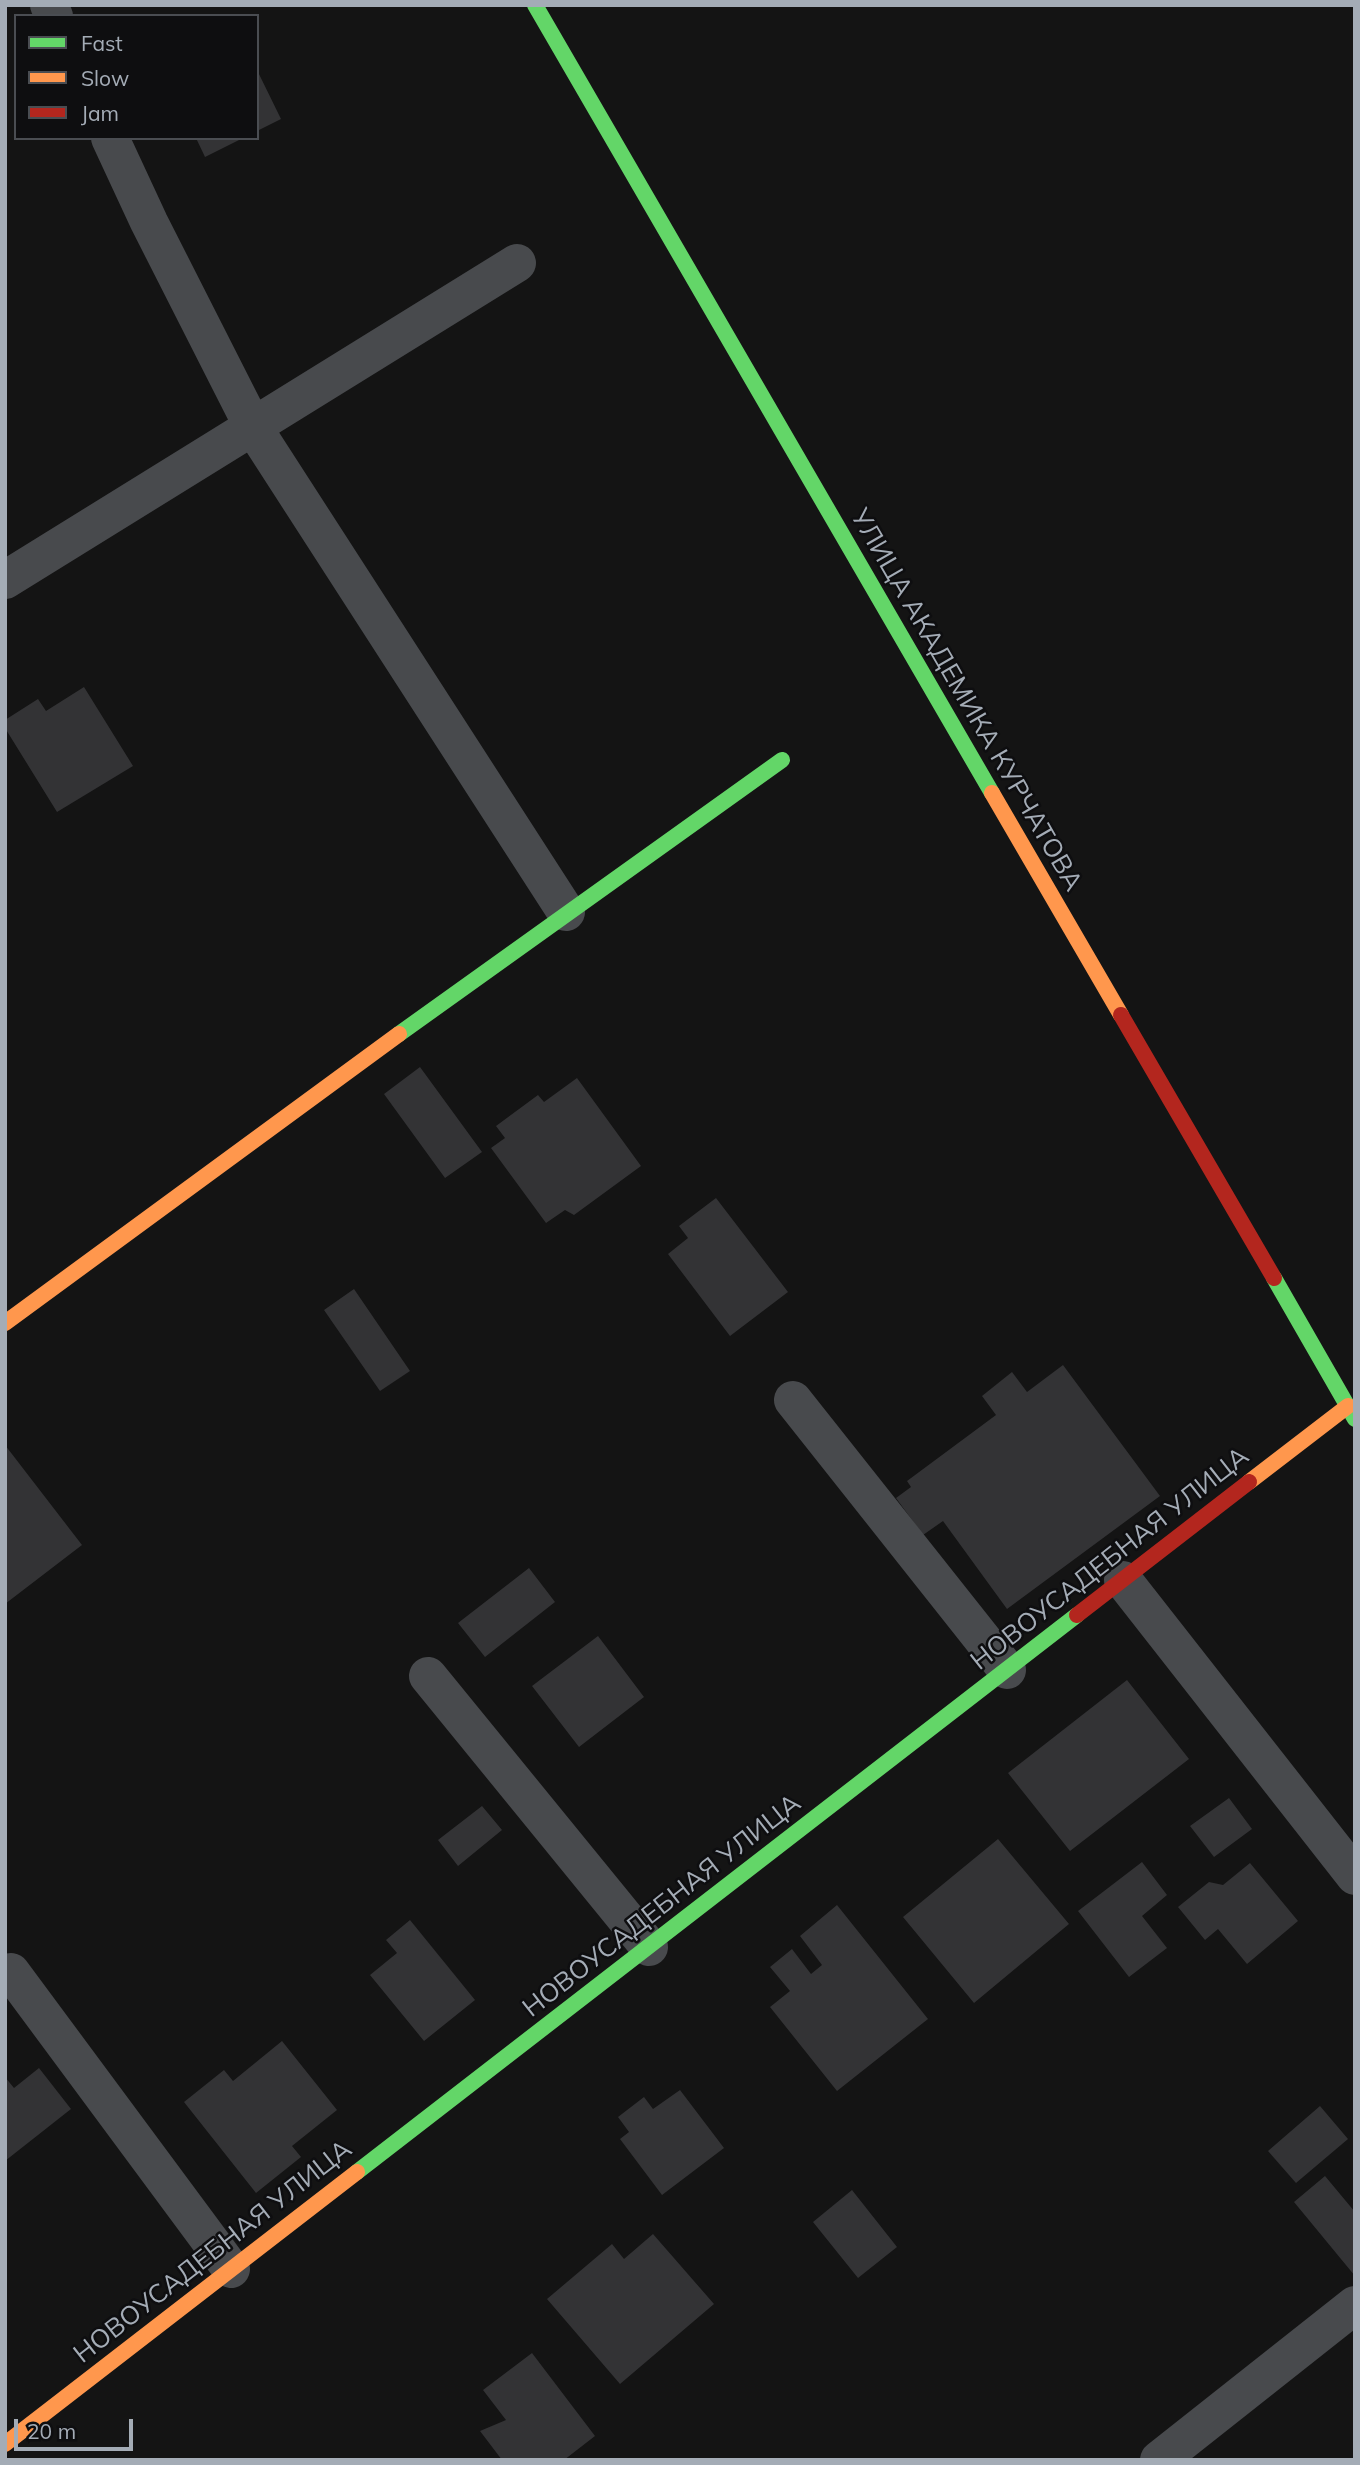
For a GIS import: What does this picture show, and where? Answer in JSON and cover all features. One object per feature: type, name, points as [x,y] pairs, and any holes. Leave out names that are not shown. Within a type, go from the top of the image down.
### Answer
[{"type":"street","name":"УЛИЦА АКАДЕМИКА КУРЧАТОВА","points":[[535,5],[1351,1412]]},
{"type":"street","points":[[111,140],[149,222],[253,427],[566,912]]},
{"type":"street","points":[[5,580],[517,264]]},
{"type":"street","points":[[5,1323],[566,912],[782,760]]},
{"type":"street","points":[[793,1400],[1007,1670]]},
{"type":"street","name":"НОВОУСАДЕБНАЯ УЛИЦА","points":[[5,2444],[1124,1580],[1351,1412]]},
{"type":"street","points":[[1124,1580],[1355,1876]]},
{"type":"street","points":[[429,1676],[649,1947]]},
{"type":"street","points":[[11,1972],[231,2269]]},
{"type":"street","points":[[1159,2460],[1355,2305]]},
{"type":"building","points":[[259,74],[281,119],[259,130]]},
{"type":"building","points":[[197,140],[239,140],[205,157]]},
{"type":"building","points":[[84,687],[133,766],[57,812],[5,728],[5,720],[38,699],[46,711]]},
{"type":"building","points":[[420,1067],[482,1152],[445,1178],[384,1094]]},
{"type":"building","points":[[577,1078],[641,1166],[574,1215],[565,1210],[546,1223],[491,1148],[505,1138],[496,1126],[538,1095],[544,1102]]},
{"type":"building","points":[[716,1198],[788,1292],[730,1336],[668,1254],[688,1238],[679,1226]]},
{"type":"building","points":[[354,1289],[410,1371],[380,1391],[324,1310]]},
{"type":"building","points":[[1063,1365],[1160,1496],[1007,1609],[943,1521],[923,1535],[896,1498],[911,1487],[907,1481],[996,1415],[982,1396],[1012,1372],[1027,1392]]},
{"type":"building","points":[[5,1445],[82,1545],[5,1604]]},
{"type":"building","points":[[529,1568],[555,1602],[485,1657],[458,1623]]},
{"type":"building","points":[[598,1636],[644,1697],[579,1747],[532,1686]]},
{"type":"building","points":[[1127,1680],[1189,1759],[1070,1851],[1008,1773]]},
{"type":"building","points":[[1229,1798],[1252,1829],[1214,1857],[1190,1826]]},
{"type":"building","points":[[482,1806],[502,1830],[458,1866],[438,1840]]},
{"type":"building","points":[[998,1839],[1069,1924],[974,2003],[903,1917]]},
{"type":"building","points":[[1142,1862],[1167,1895],[1142,1916],[1167,1948],[1129,1977],[1078,1911]]},
{"type":"building","points":[[1250,1863],[1298,1921],[1247,1964],[1218,1929],[1205,1940],[1178,1907],[1209,1882],[1223,1885]]},
{"type":"building","points":[[837,1905],[928,2019],[837,2091],[770,2007],[790,1991],[770,1967],[792,1949],[811,1974],[822,1965],[800,1936]]},
{"type":"building","points":[[410,1920],[475,2000],[424,2041],[370,1975],[397,1953],[386,1940]]},
{"type":"building","points":[[282,2041],[337,2110],[292,2146],[301,2157],[256,2193],[184,2102],[224,2070],[233,2081]]},
{"type":"building","points":[[39,2068],[71,2109],[5,2161],[5,2077],[14,2088]]},
{"type":"building","points":[[680,2090],[724,2148],[662,2195],[620,2139],[629,2132],[618,2117],[644,2097],[653,2109]]},
{"type":"building","points":[[1320,2106],[1348,2139],[1296,2183],[1268,2151]]},
{"type":"building","points":[[1325,2176],[1355,2212],[1355,2276],[1294,2202]]},
{"type":"building","points":[[852,2190],[897,2247],[858,2278],[813,2222]]},
{"type":"building","points":[[653,2234],[714,2304],[620,2384],[547,2299],[612,2244],[624,2259]]},
{"type":"building","points":[[532,2353],[595,2436],[564,2460],[502,2460],[480,2431],[506,2420],[483,2390]]},
{"type":"traffic: fast","points":[[535,5],[992,793]]},
{"type":"traffic: fast","points":[[399,1034],[782,760]]},
{"type":"traffic: fast","points":[[1274,1278],[1355,1419]]},
{"type":"traffic: fast","points":[[357,2172],[1077,1615]]},
{"type":"traffic: slow","points":[[992,793],[1121,1015]]},
{"type":"traffic: slow","points":[[5,1323],[399,1034]]},
{"type":"traffic: slow","points":[[1249,1482],[1348,1406]]},
{"type":"traffic: slow","points":[[5,2444],[357,2172]]},
{"type":"traffic: jam","points":[[1121,1015],[1274,1278]]},
{"type":"traffic: jam","points":[[1077,1615],[1249,1482]]}]
